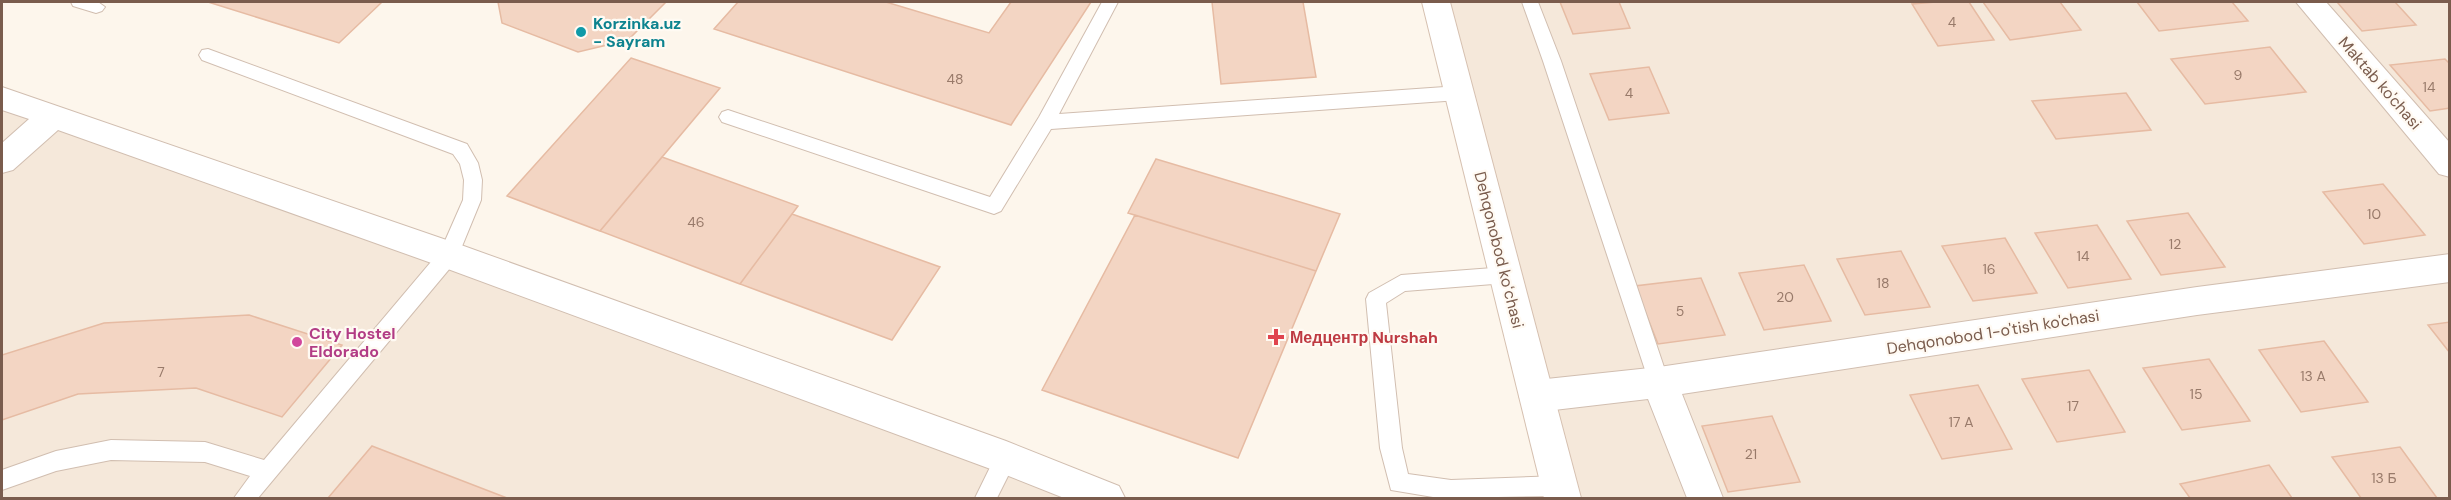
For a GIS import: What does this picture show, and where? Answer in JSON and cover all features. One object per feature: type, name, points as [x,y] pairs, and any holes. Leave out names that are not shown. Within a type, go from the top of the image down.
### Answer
[{"type":"street","name":"Dehqonobod koʻchasi","points":[[1436,2],[1561,492]]},
{"type":"street","name":"Maktab ko'chasi","points":[[2310,2],[2450,165]]},
{"type":"street","points":[[2,98],[449,255],[1006,458],[1106,498]]},
{"type":"street","points":[[2,161],[53,116]]},
{"type":"street","name":"Dehqonobod 1-o'tish ko'chasi","points":[[1537,396],[1659,382],[2185,303],[2450,268]]},
{"type":"street","points":[[1659,382],[1705,498]]},
{"type":"lane","points":[[79,2],[96,7]]},
{"type":"lane","points":[[728,117],[994,206],[1046,122],[1110,2]]},
{"type":"lane","points":[[1530,2],[1552,60],[1659,382]]},
{"type":"lane","points":[[208,55],[460,149],[470,163],[473,180],[472,200],[449,255],[245,498]]},
{"type":"lane","points":[[1046,122],[1459,93]]},
{"type":"lane","points":[[1506,274],[1401,283],[1376,299],[1391,448],[1399,483],[1451,490],[1561,492]]},
{"type":"lane","points":[[2,480],[56,461],[111,450],[205,452],[268,471]]},
{"type":"lane","points":[[986,498],[1006,458]]},
{"type":"shaded area","points":[[1436,2],[2449,2],[2449,498],[1563,498]]},
{"type":"shaded area","points":[[2,98],[449,255],[1006,458],[1106,498],[2,498]]},
{"type":"building","points":[[208,2],[382,2],[339,43]]},
{"type":"building","name":"Korzinka.uz - Sayram","points":[[498,2],[666,2],[628,40],[578,52],[502,23]]},
{"type":"building","points":[[738,2],[886,2],[989,33],[1011,2],[1091,2],[1011,125],[714,29]]},
{"type":"building","points":[[1212,2],[1303,2],[1316,77],[1221,84]]},
{"type":"building","points":[[1560,2],[1619,2],[1630,28],[1573,34]]},
{"type":"building","points":[[1969,2],[1994,40],[1938,46],[1912,4]]},
{"type":"building","points":[[1983,2],[2060,2],[2081,30],[2010,40]]},
{"type":"building","points":[[2137,2],[2232,2],[2248,21],[2159,31]]},
{"type":"building","points":[[2337,2],[2395,2],[2416,25],[2362,31]]},
{"type":"building","points":[[2270,47],[2306,92],[2205,104],[2171,59]]},
{"type":"building","points":[[631,58],[720,88],[600,231],[507,196]]},
{"type":"building","points":[[2445,59],[2450,64],[2450,108],[2430,111],[2390,65]]},
{"type":"building","points":[[1649,67],[1669,113],[1609,120],[1590,74]]},
{"type":"building","points":[[2126,93],[2151,130],[2056,139],[2032,101]]},
{"type":"building","points":[[662,157],[798,206],[740,284],[600,231]]},
{"type":"building","points":[[1156,159],[1340,214],[1316,271],[1128,213]]},
{"type":"building","points":[[2383,184],[2425,235],[2364,244],[2323,192]]},
{"type":"building","points":[[2188,213],[2225,267],[2161,275],[2127,221]]},
{"type":"building","points":[[792,214],[940,267],[892,340],[740,284]]},
{"type":"building","points":[[1135,215],[1316,271],[1238,458],[1042,390]]},
{"type":"building","points":[[2097,225],[2131,279],[2068,288],[2035,233]]},
{"type":"building","points":[[2005,238],[2037,293],[1973,301],[1942,246]]},
{"type":"building","points":[[1901,251],[1930,307],[1865,315],[1837,259]]},
{"type":"building","points":[[1804,265],[1831,321],[1764,330],[1739,273]]},
{"type":"building","points":[[1701,278],[1725,335],[1658,344],[1635,286]]},
{"type":"building","points":[[249,315],[342,345],[282,417],[196,388],[78,394],[2,420],[2,355],[104,323]]},
{"type":"building","points":[[2450,322],[2450,353],[2428,325]]},
{"type":"building","points":[[2324,341],[2368,402],[2301,412],[2259,350]]},
{"type":"building","points":[[2209,359],[2250,421],[2182,430],[2143,368]]},
{"type":"building","points":[[2089,370],[2125,432],[2057,442],[2022,379]]},
{"type":"building","points":[[1978,385],[2012,449],[1942,459],[1910,395]]},
{"type":"building","points":[[1772,416],[1800,482],[1728,492],[1702,426]]},
{"type":"building","points":[[372,446],[507,498],[328,498]]},
{"type":"building","points":[[2400,447],[2437,498],[2361,498],[2332,457]]},
{"type":"building","points":[[2269,465],[2292,498],[2190,498],[2180,484]]},
{"type":"place","name":"Korzinka.uz - Sayram","points":[[581,32]]},
{"type":"place","name":"Медцентр Nurshah","points":[[1276,337]]},
{"type":"place","name":"City Hostel Eldorado","points":[[297,342]]}]
